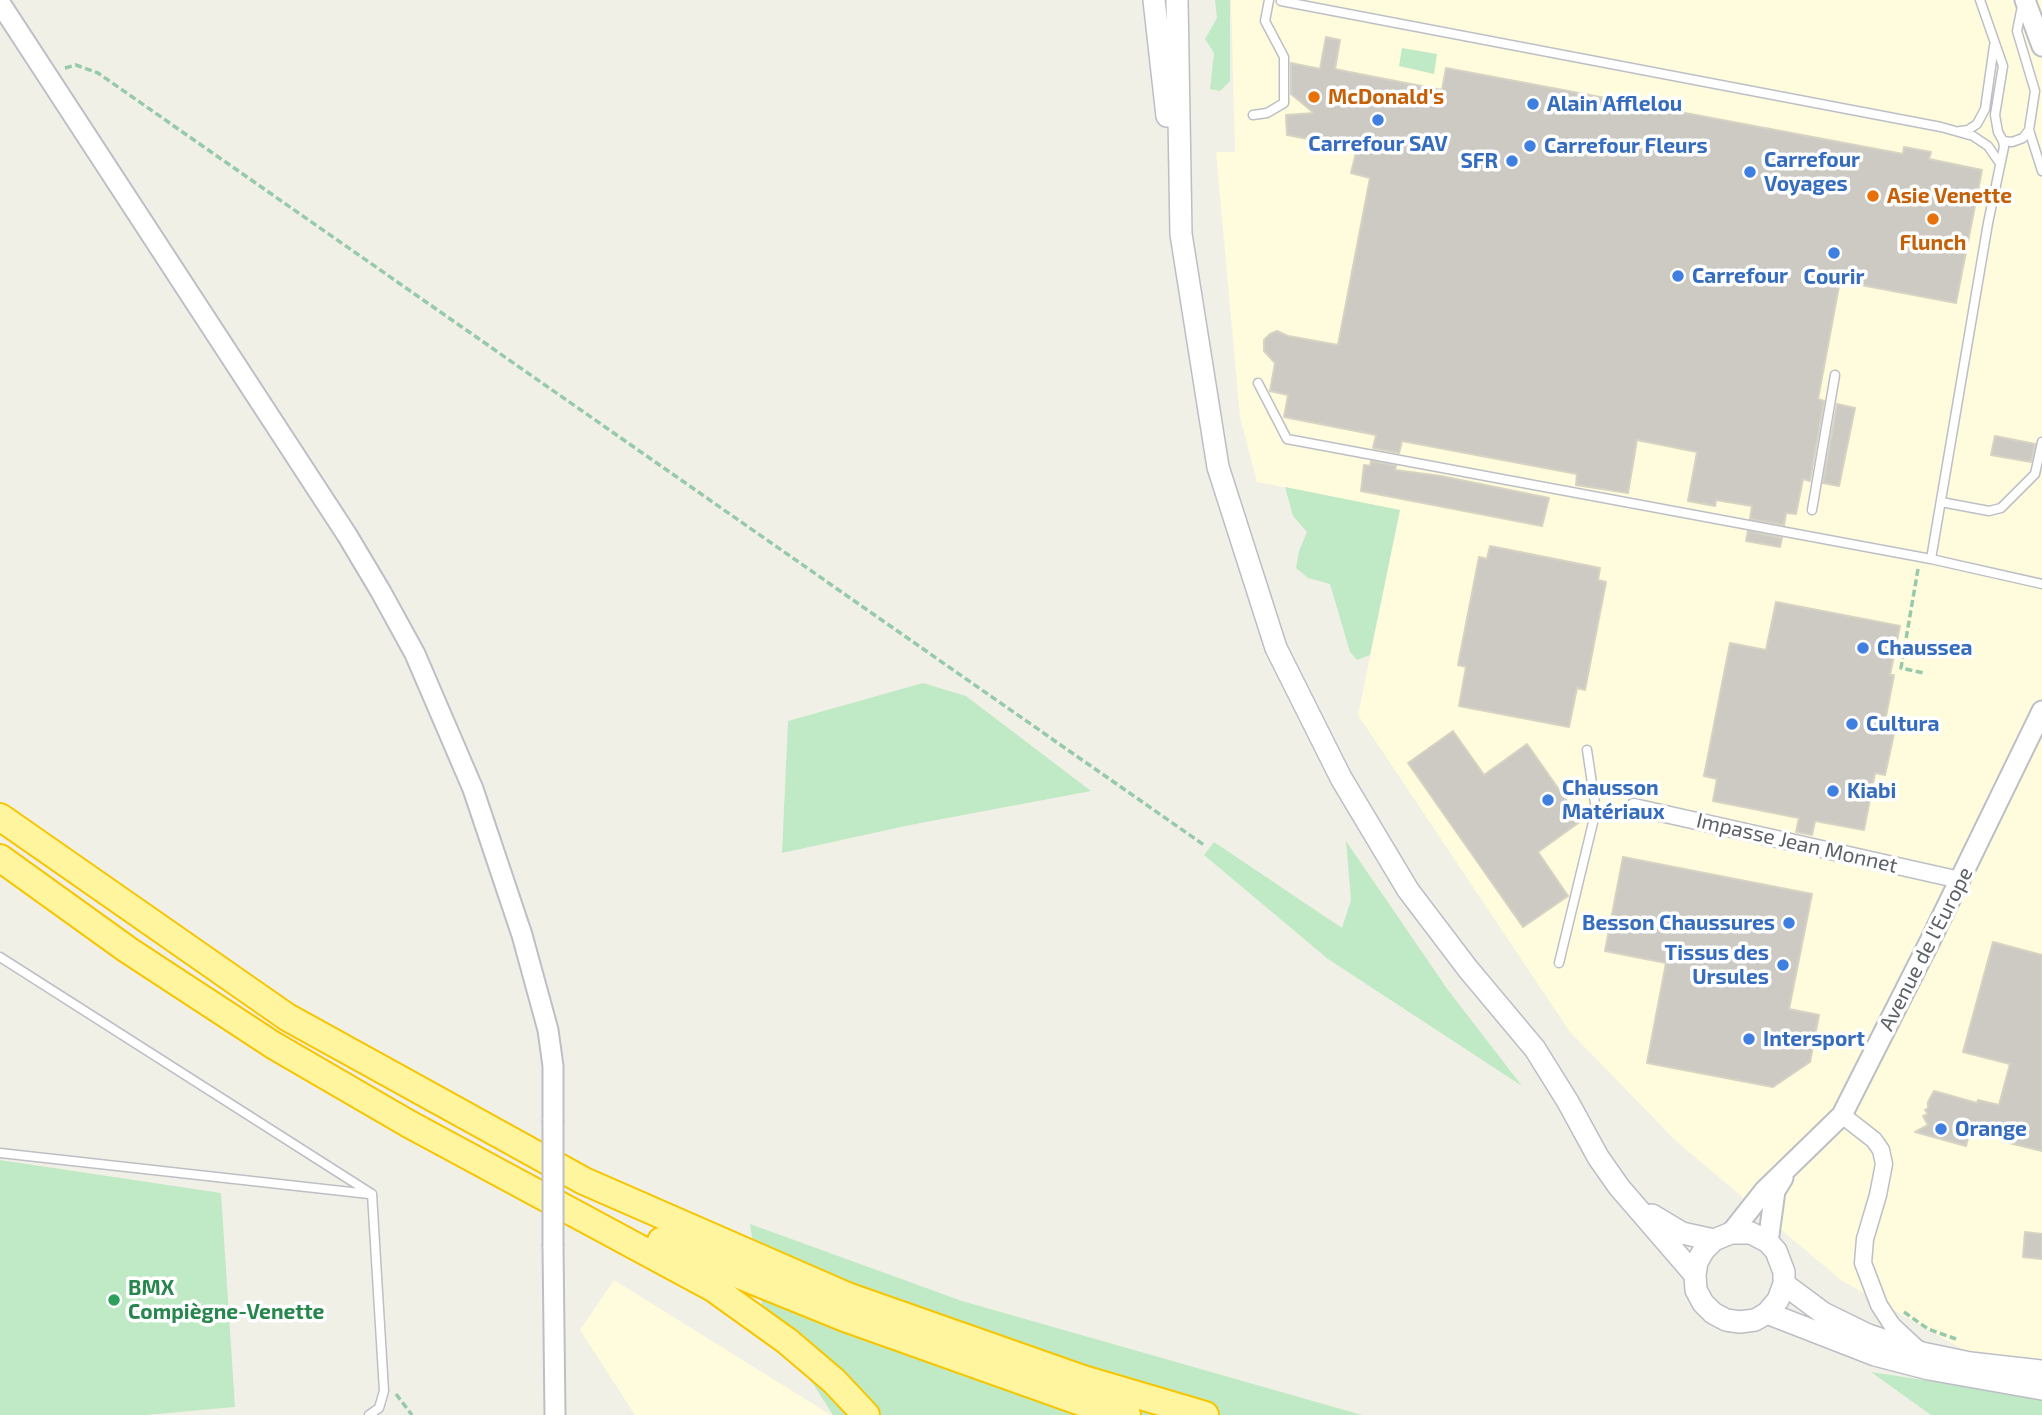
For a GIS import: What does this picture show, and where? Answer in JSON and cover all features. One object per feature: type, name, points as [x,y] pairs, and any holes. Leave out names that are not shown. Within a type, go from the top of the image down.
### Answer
[{"type":"highway","points":[[0,817],[286,1017],[584,1181],[847,1296],[1083,1379],[1205,1415]]},
{"type":"highway","points":[[0,858],[128,950],[273,1045],[409,1124],[713,1288],[787,1341],[834,1381],[866,1415]]},
{"type":"highway","points":[[409,1124],[726,1270],[845,1318],[1081,1402],[1127,1415]]},
{"type":"main road","points":[[1154,0],[1181,234],[1218,467],[1276,648],[1341,778],[1408,890],[1468,969],[1535,1049],[1569,1102],[1598,1157],[1619,1187],[1695,1275]]},
{"type":"main road","points":[[1177,0],[1181,234]]},
{"type":"main road","points":[[1638,1207],[1682,1233],[1723,1237],[1751,1233],[1768,1242],[1781,1261],[1784,1284],[1778,1300],[1767,1312],[1748,1321],[1726,1320],[1713,1313],[1696,1290],[1697,1262],[1704,1250],[1723,1237]]},
{"type":"main road","points":[[1784,1284],[1823,1313],[1868,1335],[1922,1353],[1970,1363],[2042,1371]]},
{"type":"main road","points":[[1767,1312],[1875,1355],[1941,1372],[2042,1389]]},
{"type":"street","points":[[2024,0],[2042,47]]},
{"type":"street","points":[[0,3],[381,592],[415,654],[473,789],[522,935],[548,1030],[553,1066],[555,1415]]},
{"type":"street","name":"Avenue de l'Europe","points":[[1723,1237],[1765,1190],[1842,1115],[2042,711]]},
{"type":"street","name":"Impasse Jean Monnet","points":[[1634,807],[1960,880]]},
{"type":"street","points":[[1842,1115],[1874,1140],[1881,1150],[1884,1164],[1865,1239],[1863,1263],[1878,1305],[1892,1325],[1922,1353]]},
{"type":"street","points":[[1768,1242],[1775,1191],[1787,1171]]},
{"type":"lane","points":[[1253,115],[1267,113],[1284,103],[1284,57],[1265,21],[1269,0]]},
{"type":"lane","points":[[1931,559],[1999,162],[2004,148],[1997,132],[1995,114],[2003,66],[1980,0]]},
{"type":"lane","points":[[2024,0],[2017,31],[2035,92],[2029,130],[2042,172]]},
{"type":"lane","points":[[1282,1],[1354,17],[1941,127],[1954,133],[1973,136],[1988,146],[1999,162]]},
{"type":"lane","points":[[1954,133],[1968,130],[1977,124],[1985,109],[1994,43]]},
{"type":"lane","points":[[2003,141],[2012,142],[2023,138],[2029,130]]},
{"type":"lane","points":[[1812,510],[1835,375]]},
{"type":"lane","points":[[1258,383],[1287,439],[1931,559],[2042,584]]},
{"type":"lane","points":[[1941,502],[1989,511],[2001,508],[2035,474],[2042,442]]},
{"type":"lane","points":[[1559,963],[1596,810],[1587,750]]},
{"type":"lane","points":[[0,957],[372,1194]]},
{"type":"lane","points":[[0,1153],[372,1194]]},
{"type":"lane","points":[[369,1415],[379,1408],[384,1391],[372,1194]]},
{"type":"path","points":[[46,72],[76,65],[98,73],[1203,845]]},
{"type":"path","points":[[1920,557],[1901,668],[1924,673]]},
{"type":"path","points":[[1894,1305],[1928,1329],[1959,1340]]},
{"type":"shaded area","points":[[1231,0],[2042,0],[2042,1365],[1978,1358],[1841,1280],[1676,1141],[1570,1032],[1358,715],[1400,510],[1257,482],[1240,417],[1216,152],[1235,152]]},
{"type":"shaded area","points":[[614,1280],[831,1415],[635,1415],[580,1330]]},
{"type":"green space","points":[[1215,0],[1230,0],[1230,81],[1220,91],[1210,89],[1214,53],[1205,39],[1217,18]]},
{"type":"green space","points":[[1402,48],[1437,54],[1434,74],[1399,66]]},
{"type":"green space","points":[[1285,487],[1400,510],[1370,655],[1357,660],[1350,652],[1330,584],[1308,578],[1296,568],[1307,532],[1293,516]]},
{"type":"green space","points":[[923,683],[966,696],[1091,791],[910,825],[782,853],[788,721]]},
{"type":"green space","points":[[1346,841],[1448,990],[1522,1086],[1328,959],[1204,855],[1214,842],[1342,928],[1351,900]]},
{"type":"green space","name":"BMX Compiègne-Venette","points":[[0,1160],[221,1193],[235,1407],[145,1415],[0,1415]]},
{"type":"green space","points":[[750,1224],[962,1301],[1362,1415],[833,1415],[762,1304]]},
{"type":"green space","points":[[1871,1372],[2042,1398],[2042,1415],[1931,1415]]},
{"type":"building","points":[[1326,37],[1340,40],[1335,69],[1349,72],[1442,90],[1446,68],[1903,154],[1904,147],[1931,152],[1929,159],[1982,170],[1956,303],[1840,281],[1818,399],[1824,401],[1810,481],[1803,479],[1796,514],[1786,513],[1784,525],[1750,519],[1752,506],[1716,500],[1715,506],[1688,501],[1697,452],[1637,440],[1628,493],[1576,485],[1577,474],[1402,441],[1399,453],[1373,448],[1376,435],[1284,417],[1288,395],[1270,391],[1275,363],[1264,351],[1264,340],[1277,331],[1288,336],[1338,345],[1370,178],[1351,173],[1357,148],[1287,135],[1286,115],[1314,113],[1291,94],[1291,63],[1320,69]]},
{"type":"building","points":[[1837,404],[1855,408],[1839,486],[1823,483]]},
{"type":"building","points":[[1995,436],[2035,444],[2031,462],[1991,455]]},
{"type":"building","points":[[1371,461],[1396,466],[1395,470],[1441,476],[1549,498],[1542,526],[1361,491],[1364,465],[1370,466]]},
{"type":"building","points":[[1748,531],[1782,538],[1780,547],[1746,541]]},
{"type":"building","points":[[1490,546],[1600,568],[1598,580],[1606,582],[1585,690],[1577,688],[1569,727],[1459,706],[1466,667],[1458,665],[1479,557],[1487,559]]},
{"type":"building","points":[[1776,602],[1900,626],[1890,675],[1894,675],[1883,732],[1894,734],[1885,775],[1875,773],[1864,830],[1815,821],[1812,835],[1796,832],[1799,818],[1713,801],[1717,779],[1704,776],[1730,643],[1766,650]]},
{"type":"building","points":[[1453,731],[1484,775],[1527,744],[1581,821],[1538,852],[1568,896],[1523,927],[1408,763]]},
{"type":"building","points":[[1623,857],[1812,894],[1789,1009],[1819,1015],[1810,1062],[1773,1087],[1647,1063],[1666,963],[1605,951]]},
{"type":"building","points":[[1993,942],[2042,955],[2042,1151],[2009,1143],[2012,1134],[1972,1123],[1966,1146],[1915,1132],[1928,1125],[1923,1116],[1928,1114],[1925,1110],[1934,1091],[1977,1103],[1978,1100],[1999,1105],[2010,1064],[1963,1052]]},
{"type":"building","points":[[2025,1232],[2042,1234],[2042,1259],[2023,1257]]},
{"type":"place","name":"McDonald's","points":[[1314,97]]},
{"type":"place","name":"Alain Afflelou","points":[[1533,104]]},
{"type":"place","name":"Carrefour SAV","points":[[1378,120]]},
{"type":"place","name":"Carrefour Fleurs","points":[[1530,146]]},
{"type":"place","name":"SFR","points":[[1512,161]]},
{"type":"place","name":"Carrefour Voyages","points":[[1750,172]]},
{"type":"place","name":"Asie Venette","points":[[1873,196]]},
{"type":"place","name":"Flunch","points":[[1933,219]]},
{"type":"place","name":"Courir","points":[[1834,253]]},
{"type":"place","name":"Carrefour","points":[[1678,276]]},
{"type":"place","name":"Chaussea","points":[[1863,648]]},
{"type":"place","name":"Cultura","points":[[1852,724]]},
{"type":"place","name":"Kiabi","points":[[1833,791]]},
{"type":"place","name":"Chausson Matériaux","points":[[1548,800]]},
{"type":"place","name":"Besson Chaussures","points":[[1789,923]]},
{"type":"place","name":"Tissus des Ursules","points":[[1783,965]]},
{"type":"place","name":"Intersport","points":[[1749,1039]]},
{"type":"place","name":"Orange","points":[[1941,1129]]},
{"type":"place","name":"BMX Compiègne-Venette","points":[[114,1300]]}]
